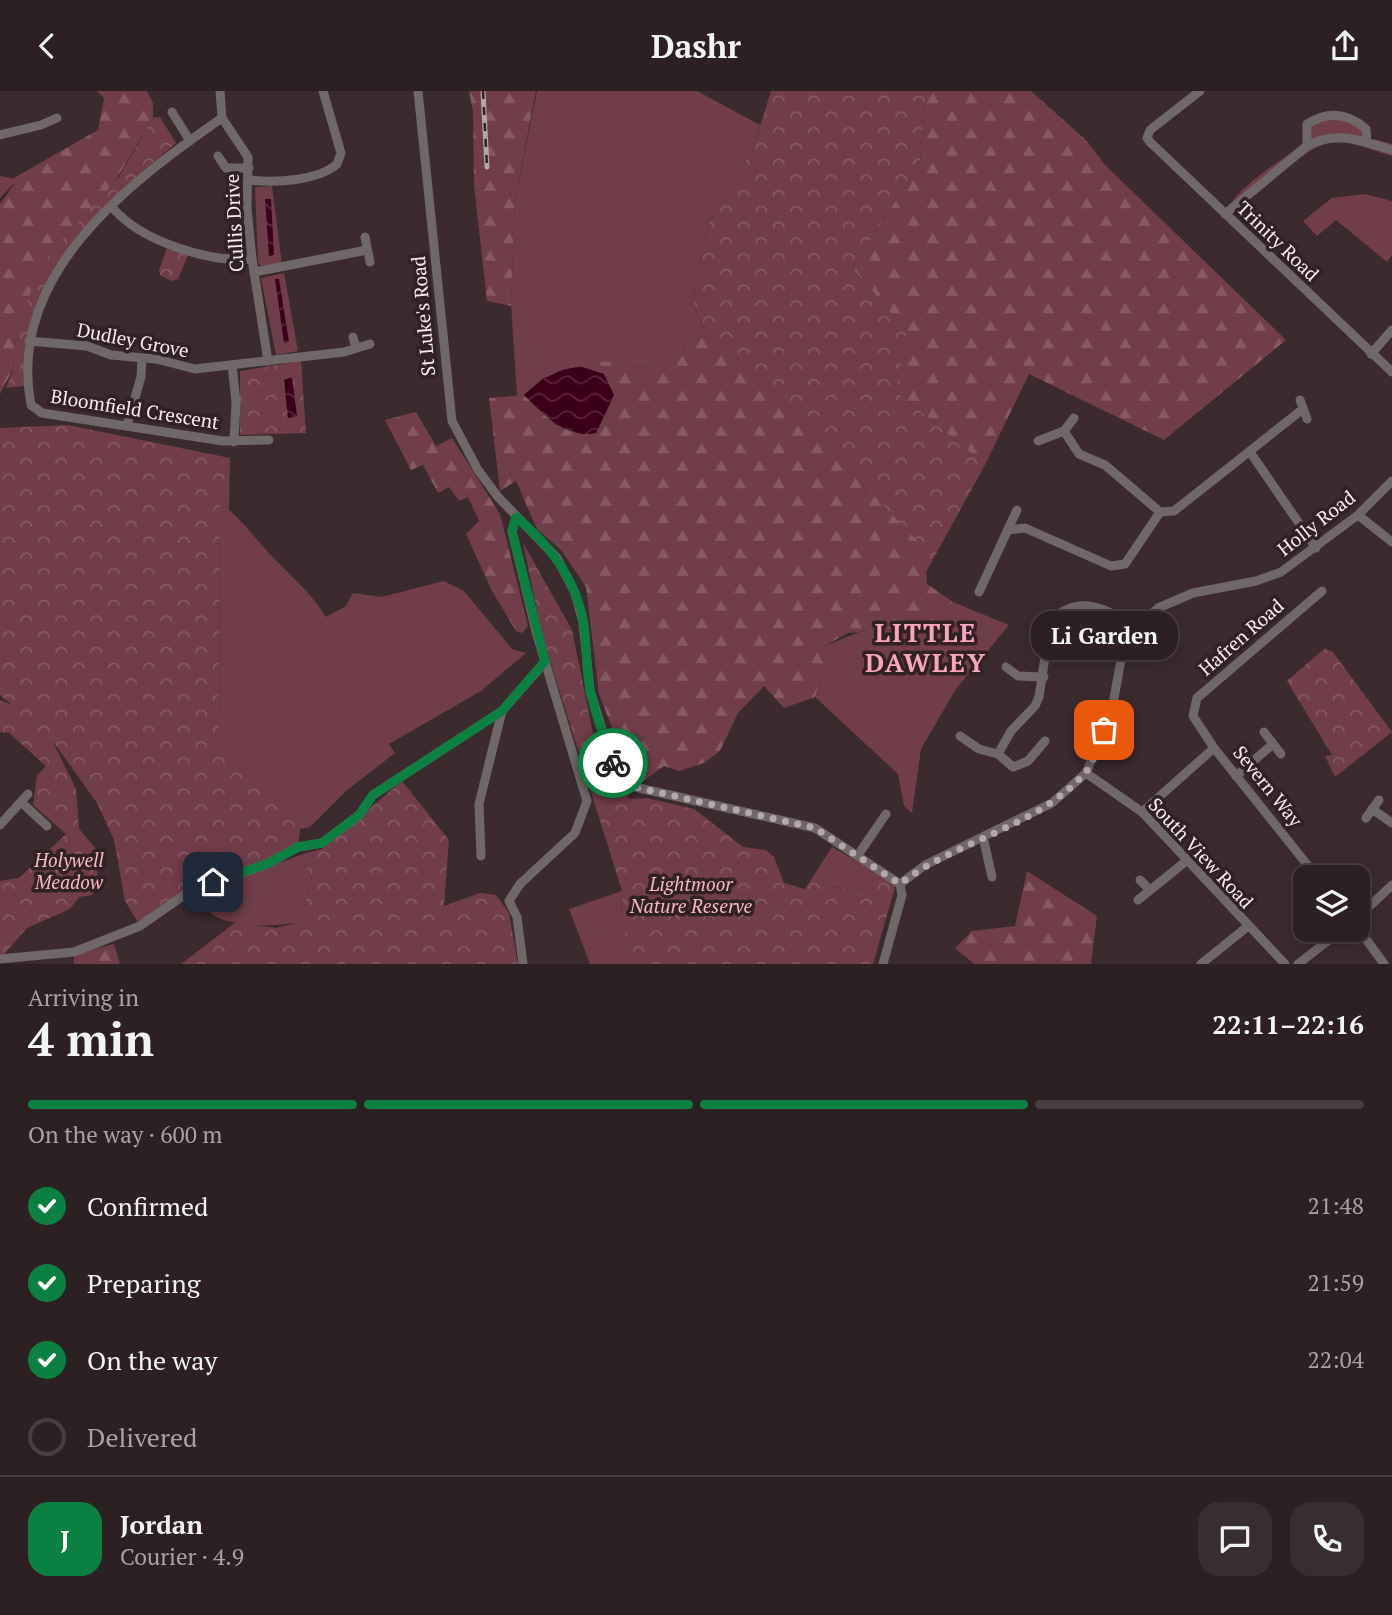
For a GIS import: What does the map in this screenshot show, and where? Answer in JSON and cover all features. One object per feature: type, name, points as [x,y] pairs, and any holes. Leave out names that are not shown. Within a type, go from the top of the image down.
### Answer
[{"type":"street","name":"Cullis Drive","points":[[220,91],[222,118],[248,157],[250,180],[247,208],[268,361]]},
{"type":"street","points":[[250,180],[265,182],[316,174],[337,164],[341,153],[323,91]]},
{"type":"street","name":"St Luke's Road","points":[[418,91],[452,421],[478,470],[516,517],[537,534],[557,558],[575,593],[583,622],[590,691],[615,771],[626,785],[815,828],[900,884]]},
{"type":"street","name":"Trinity Road","points":[[1200,91],[1150,130],[1147,138],[1392,372]]},
{"type":"street","points":[[172,112],[190,141]]},
{"type":"street","points":[[1307,146],[1307,124],[1316,118],[1337,114],[1358,121],[1366,129],[1367,142]]},
{"type":"street","points":[[0,135],[41,125],[57,118]]},
{"type":"street","name":"Bloomfield Crescent","points":[[222,118],[144,174],[57,270],[29,341],[29,396],[34,409],[234,442],[269,440]]},
{"type":"street","points":[[1224,214],[1307,146],[1336,136],[1392,150]]},
{"type":"street","points":[[218,156],[226,168],[249,168]]},
{"type":"street","points":[[113,207],[136,230],[191,251],[222,259],[252,259]]},
{"type":"street","points":[[365,237],[370,262]]},
{"type":"street","points":[[254,272],[367,250]]},
{"type":"street","points":[[1371,354],[1392,330]]},
{"type":"street","points":[[353,337],[356,348]]},
{"type":"street","name":"Dudley Grove","points":[[29,341],[88,346],[111,355],[142,358],[195,369],[268,361],[370,344]]},
{"type":"street","points":[[127,425],[141,377],[142,358]]},
{"type":"street","points":[[232,365],[236,402],[234,442]]},
{"type":"street","points":[[1065,431],[1079,454],[1105,465],[1160,512],[1174,511],[1303,410]]},
{"type":"street","points":[[1038,442],[1065,431],[1074,418]]},
{"type":"street","points":[[1250,451],[1316,548]]},
{"type":"street","name":"Holly Road","points":[[900,884],[925,865],[1052,803],[1086,773],[1112,709],[1121,660],[1134,630],[1158,608],[1194,593],[1256,581],[1281,572],[1358,515],[1392,481]]},
{"type":"street","points":[[979,592],[1017,510]]},
{"type":"street","points":[[1008,530],[1025,527],[1111,566],[1125,565],[1160,512]]},
{"type":"street","points":[[1358,515],[1392,542]]},
{"type":"street","points":[[516,517],[512,531],[545,661],[587,801],[575,833],[520,884],[509,901],[517,917],[523,964]]},
{"type":"street","name":"Hafren Road","points":[[1193,716],[1197,698],[1322,591]]},
{"type":"street","points":[[998,754],[1011,731],[1035,706],[1044,677],[1050,623],[1064,610],[1073,607],[1106,608],[1134,630]]},
{"type":"street","points":[[0,959],[74,952],[140,926],[187,893],[267,864],[298,847],[322,843],[359,815],[373,795],[502,711],[545,661]]},
{"type":"street","points":[[1006,667],[1018,676],[1044,677]]},
{"type":"street","points":[[481,856],[479,804],[502,711]]},
{"type":"street","name":"Severn Way","points":[[1193,716],[1214,748],[1307,865]]},
{"type":"street","points":[[1264,732],[1281,754]]},
{"type":"street","points":[[960,736],[979,749],[998,754],[1013,767],[1021,766],[1045,741]]},
{"type":"street","points":[[1236,776],[1273,744]]},
{"type":"street","points":[[1142,812],[1214,748]]},
{"type":"street","name":"South View Road","points":[[1086,773],[1142,812],[1185,862],[1285,964]]},
{"type":"street","points":[[0,825],[28,794]]},
{"type":"street","points":[[1366,818],[1379,800]]},
{"type":"street","points":[[21,802],[47,826]]},
{"type":"street","points":[[1372,810],[1392,823]]},
{"type":"street","points":[[858,855],[886,814]]},
{"type":"street","points":[[983,837],[992,877]]},
{"type":"street","points":[[1138,900],[1185,862]]},
{"type":"street","points":[[1140,880],[1150,890]]},
{"type":"street","points":[[883,964],[902,895],[900,884]]},
{"type":"street","points":[[1370,906],[1392,885]]},
{"type":"street","points":[[1201,964],[1247,927]]},
{"type":"street","points":[[1298,964],[1326,942]]},
{"type":"street","points":[[1368,942],[1384,964]]},
{"type":"green space","points":[[97,91],[147,91],[153,103],[153,118],[107,195],[45,261],[17,327],[13,369],[0,394],[0,204],[14,184],[12,179],[98,130],[104,98]]},
{"type":"green space","points":[[469,91],[536,91],[515,200],[511,306],[487,301],[474,185],[473,111]]},
{"type":"green space","points":[[537,91],[697,91],[760,125],[753,149],[708,224],[695,282],[694,306],[703,327],[693,327],[681,356],[641,368],[616,362],[543,378],[524,395],[517,396],[511,305],[515,200]]},
{"type":"green space","points":[[771,91],[926,91],[920,163],[852,268],[907,332],[896,391],[985,465],[926,572],[924,548],[782,399],[703,327],[694,306],[695,282],[708,224],[753,149]]},
{"type":"green space","points":[[926,91],[1031,91],[1087,141],[1105,165],[1286,340],[1164,440],[1029,374],[985,465],[895,390],[907,332],[852,268],[920,163]]},
{"type":"green space","points":[[160,117],[176,143],[107,206],[67,254],[37,308],[27,338],[24,386],[6,388],[13,370],[17,327],[43,261],[119,177],[153,118]]},
{"type":"green space","points":[[1316,118],[1358,121],[1367,142],[1374,139],[1392,144],[1392,156],[1348,143],[1333,142],[1321,145],[1295,162],[1252,198],[1225,214],[1238,195],[1256,178],[1297,148],[1307,146],[1305,138]]},
{"type":"green space","points":[[0,176],[12,178],[14,183],[0,198]]},
{"type":"green space","points":[[272,186],[282,264],[262,268],[258,262],[255,187]]},
{"type":"green space","points":[[1365,194],[1392,201],[1392,255],[1387,262],[1336,220],[1317,236],[1303,221],[1332,198]]},
{"type":"green space","points":[[167,248],[188,255],[178,279],[171,281],[160,275],[159,270]]},
{"type":"green space","points":[[284,273],[298,351],[276,355],[261,278]]},
{"type":"green space","points":[[693,327],[703,327],[782,399],[925,548],[927,584],[953,602],[927,626],[848,633],[821,648],[826,664],[815,697],[784,708],[764,686],[738,713],[720,751],[704,763],[679,771],[664,766],[642,782],[623,756],[599,694],[586,587],[561,550],[537,529],[516,481],[500,491],[489,398],[524,395],[556,425],[596,433],[614,395],[582,367],[566,368],[581,361],[616,362],[641,368],[681,356]]},
{"type":"green space","points":[[301,361],[306,433],[240,435],[240,371]]},
{"type":"green space","points":[[416,412],[436,446],[452,438],[500,514],[528,626],[522,633],[516,631],[492,591],[466,534],[479,521],[468,497],[459,501],[449,487],[438,493],[423,465],[411,470],[385,420]]},
{"type":"green space","name":"Holywell Meadow","points":[[68,425],[230,458],[229,509],[220,503],[219,746],[300,829],[298,847],[187,893],[140,926],[125,901],[114,840],[97,803],[52,740],[76,789],[79,829],[98,851],[97,886],[92,895],[79,897],[70,909],[27,928],[0,959],[0,881],[19,878],[66,834],[33,805],[37,776],[46,766],[9,733],[0,732],[0,700],[12,705],[0,695],[0,428]]},
{"type":"green space","points":[[220,502],[306,591],[326,617],[346,606],[353,593],[382,597],[444,581],[464,591],[512,649],[526,653],[481,691],[389,744],[395,753],[346,791],[310,827],[300,829],[219,747]]},
{"type":"green space","name":"Lightmoor Nature Reserve","points":[[523,543],[572,630],[595,743],[629,799],[647,798],[694,809],[743,847],[766,850],[774,857],[784,883],[805,889],[819,867],[829,887],[869,890],[876,872],[896,884],[873,964],[635,964],[621,921],[622,891],[542,635]]},
{"type":"green space","points":[[953,602],[1009,625],[956,689],[921,749],[912,813],[904,806],[898,774],[815,697],[826,664],[820,648],[859,632],[927,626]]},
{"type":"green space","points":[[1324,649],[1332,651],[1392,732],[1335,777],[1325,756],[1332,755],[1287,681]]},
{"type":"green space","points":[[402,781],[449,840],[444,906],[480,893],[496,895],[509,913],[518,964],[181,964],[236,922],[276,928],[300,922],[312,878],[300,855],[322,849]]},
{"type":"green space","points":[[832,847],[876,872],[869,890],[829,887],[819,867]]},
{"type":"green space","points":[[300,855],[312,878],[300,922],[278,925],[236,923],[213,915],[206,908],[213,888]]},
{"type":"green space","points":[[1027,871],[1097,916],[1091,964],[974,964],[955,948],[972,931],[1015,926]]},
{"type":"green space","points":[[622,891],[621,921],[635,964],[590,964],[569,909]]},
{"type":"green space","points":[[114,944],[120,964],[74,964],[74,954]]},
{"type":"water","points":[[265,199],[271,199],[274,255],[269,256]]},
{"type":"water","points":[[275,279],[279,279],[289,342],[284,343]]},
{"type":"water","points":[[582,367],[604,374],[614,395],[596,433],[585,434],[565,429],[524,395],[550,375]]},
{"type":"water","points":[[292,377],[297,416],[288,418],[284,380]]},
{"type":"railway","points":[[483,91],[487,167]]},
{"type":"way so far","points":[[613,763],[615,771],[626,785],[815,828],[900,884],[925,865],[1052,803],[1086,773],[1104,730]]},
{"type":"place","name":"Li Garden","points":[[1104,730]]},
{"type":"district","name":"LITTLE DAWLEY","points":[[926,648]]},
{"type":"route","points":[[213,882],[267,864],[298,847],[322,843],[359,815],[373,795],[502,711],[545,661],[512,531],[516,517],[537,534],[557,558],[575,593],[583,622],[590,691],[613,763]]}]
